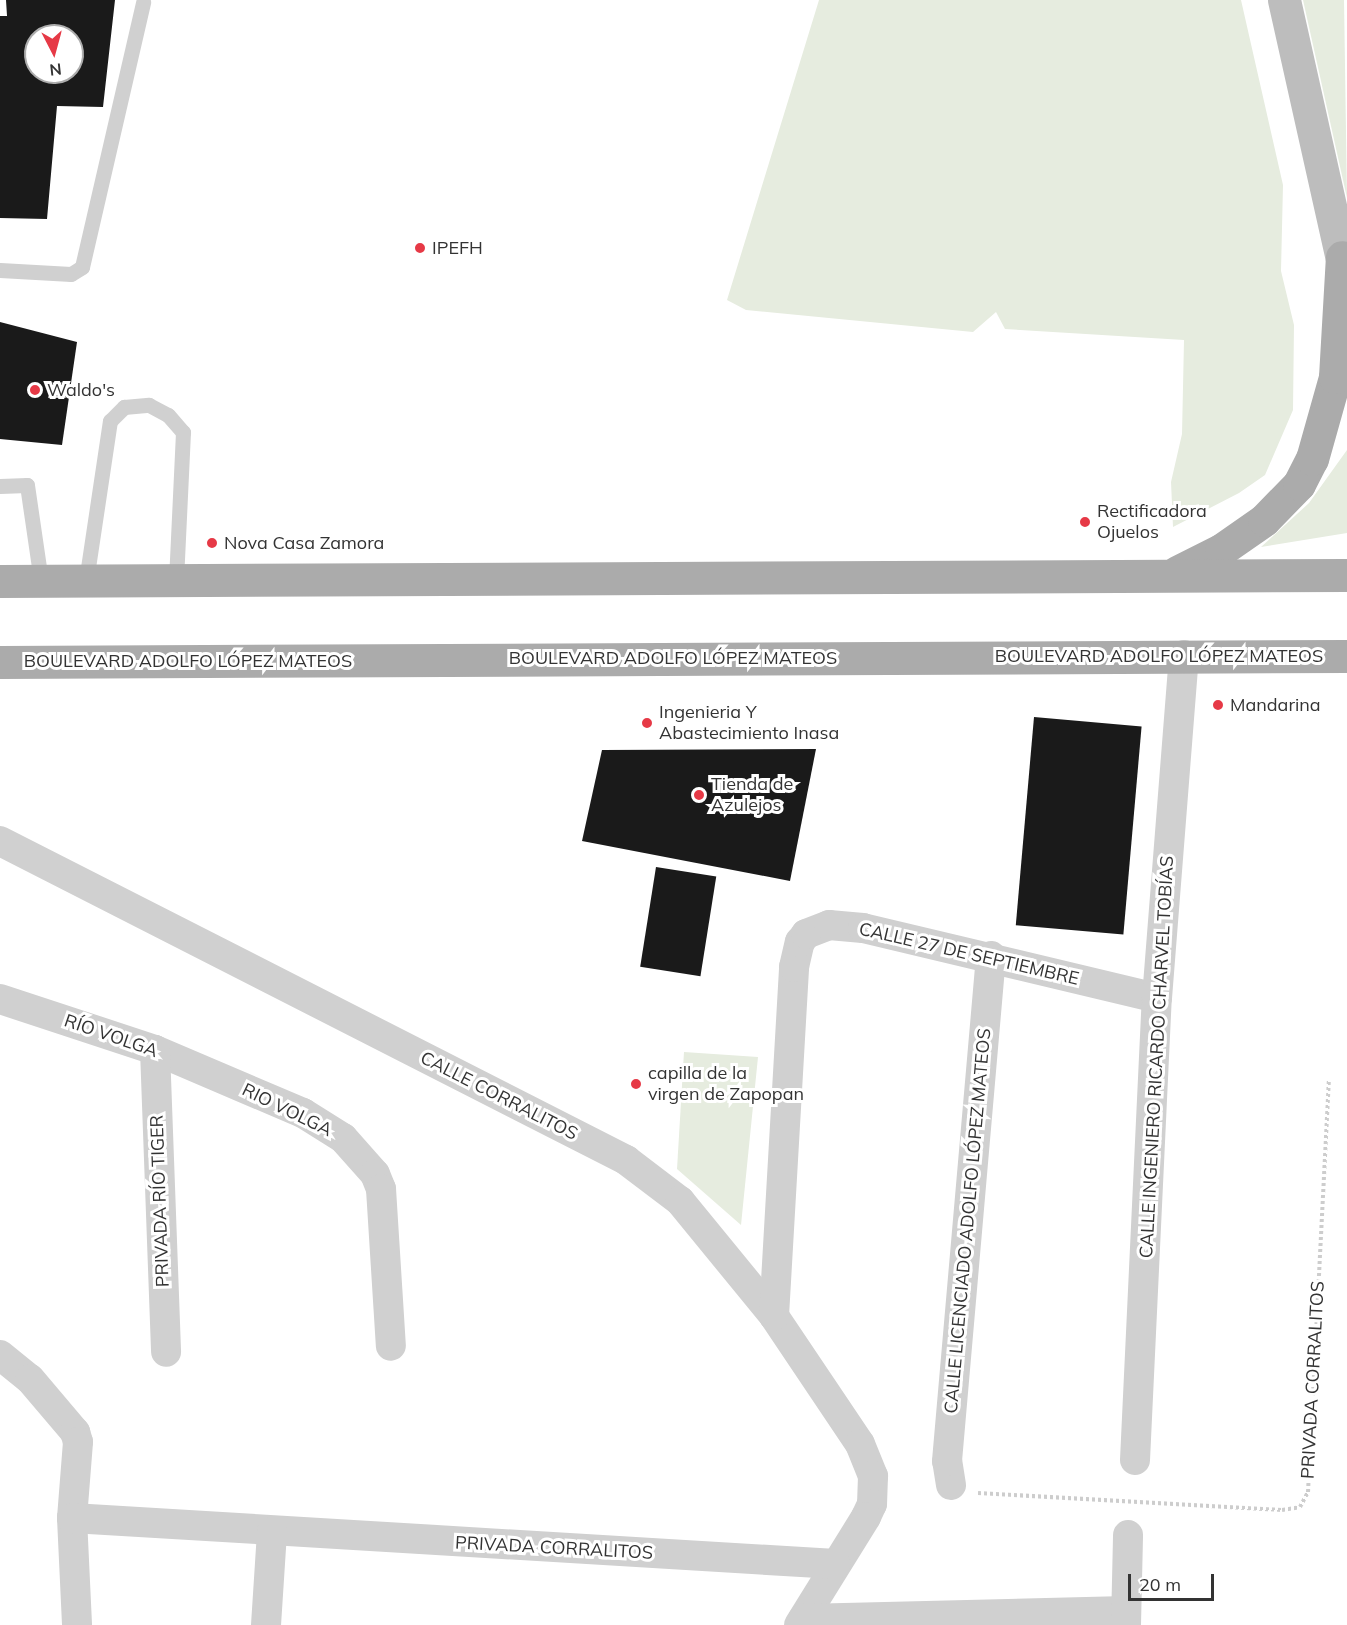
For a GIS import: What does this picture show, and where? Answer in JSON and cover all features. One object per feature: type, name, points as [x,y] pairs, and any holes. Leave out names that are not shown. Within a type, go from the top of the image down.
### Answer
[{"type":"main road","points":[[1168,576],[1221,550],[1264,519],[1299,484],[1312,459],[1335,377],[1344,269],[1284,0]]},
{"type":"main road","points":[[0,581],[1347,575]]},
{"type":"main road","name":"BOULEVARD ADOLFO LÓPEZ MATEOS","points":[[0,662],[1347,656]]},
{"type":"street","name":"CALLE INGENIERO RICARDO CHARVEL TOBÍAS","points":[[1135,1460],[1157,998],[1184,656]]},
{"type":"street","name":"CALLE CORRALITOS","points":[[0,842],[626,1160],[680,1201],[774,1316],[860,1444],[875,1488],[866,1517],[836,1564]]},
{"type":"street","name":"CALLE 27 DE SEPTIEMBRE","points":[[774,1316],[795,967],[800,942],[812,930],[829,925],[863,928],[991,956],[1157,998]]},
{"type":"street","name":"CALLE LICENCIADO ADOLFO LÓPEZ MATEOS","points":[[951,1485],[947,1461],[991,956]]},
{"type":"street","name":"RÍO VOLGA","points":[[0,999],[155,1050],[220,1078]]},
{"type":"street","name":"PRIVADA RÍO TIGER","points":[[155,1050],[166,1352]]},
{"type":"street","name":"RIO VOLGA","points":[[220,1078],[327,1126],[358,1152],[375,1174],[384,1214],[391,1346]]},
{"type":"street","points":[[0,1355],[30,1379],[75,1432],[78,1442],[72,1518],[77,1625]]},
{"type":"street","name":"PRIVADA CORRALITOS","points":[[72,1518],[836,1564]]},
{"type":"street","points":[[266,1625],[272,1531]]},
{"type":"street","points":[[801,1622],[1126,1618],[1128,1535]]},
{"type":"street","points":[[801,1622],[836,1564]]},
{"type":"lane","points":[[0,270],[71,274],[82,267],[143,2]]},
{"type":"lane","points":[[87,581],[110,421],[124,407],[150,405],[168,415],[183,432],[176,581]]},
{"type":"lane","points":[[0,486],[27,486],[41,581]]},
{"type":"path","name":"PRIVADA CORRALITOS","points":[[951,1485],[971,1493],[1282,1510],[1300,1507],[1308,1492],[1329,1080]]},
{"type":"shaded area","points":[[819,0],[1241,0],[1283,185],[1281,271],[1294,325],[1293,410],[1265,475],[1239,493],[1173,527],[1171,482],[1182,434],[1184,340],[1005,329],[996,312],[973,332],[746,310],[727,300]]},
{"type":"shaded area","points":[[1303,0],[1344,0],[1347,198]]},
{"type":"shaded area","points":[[1347,450],[1347,533],[1261,547],[1309,503]]},
{"type":"shaded area","points":[[684,1052],[758,1057],[741,1225],[677,1169]]},
{"type":"building","points":[[6,0],[115,0],[103,107],[57,106],[47,219],[0,218],[0,16],[7,16]]},
{"type":"building","name":"Waldo's","points":[[0,322],[77,342],[62,445],[0,439]]},
{"type":"building","points":[[1034,717],[1142,726],[1123,935],[1016,925]]},
{"type":"building","name":"Tienda de Azulejos","points":[[816,749],[790,881],[582,841],[602,750]]},
{"type":"building","points":[[656,867],[716,877],[700,976],[640,967]]},
{"type":"place","name":"IPEFH","points":[[420,248]]},
{"type":"place","name":"Waldo's","points":[[35,390]]},
{"type":"place","name":"Rectificadora Ojuelos","points":[[1085,522]]},
{"type":"place","name":"Nova Casa Zamora","points":[[212,543]]},
{"type":"place","name":"Mandarina","points":[[1218,705]]},
{"type":"place","name":"Ingenieria Y Abastecimiento Inasa","points":[[647,723]]},
{"type":"place","name":"Tienda de Azulejos","points":[[699,795]]},
{"type":"place","name":"capilla de la virgen de Zapopan","points":[[636,1084]]}]
